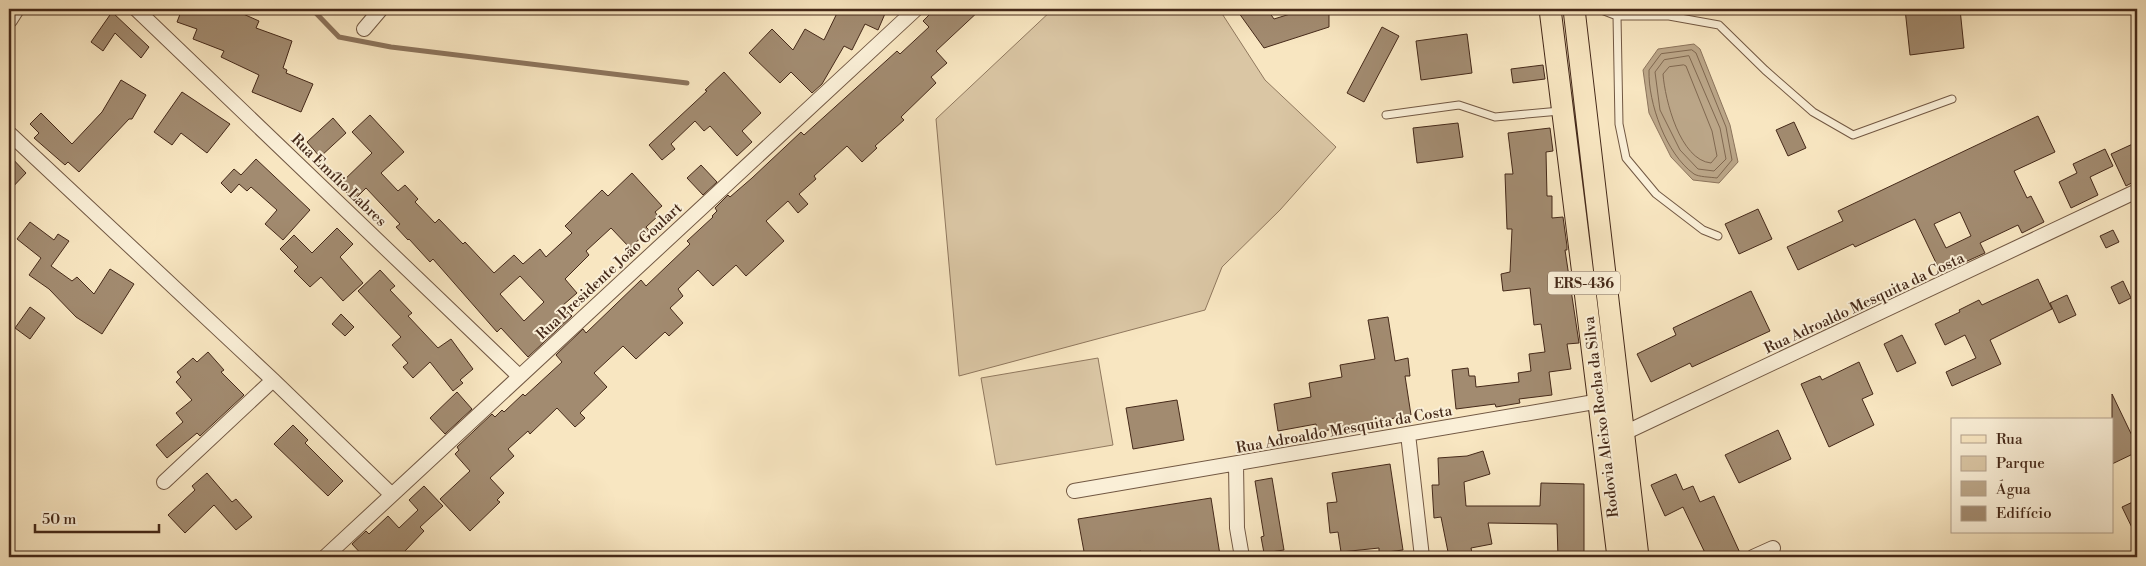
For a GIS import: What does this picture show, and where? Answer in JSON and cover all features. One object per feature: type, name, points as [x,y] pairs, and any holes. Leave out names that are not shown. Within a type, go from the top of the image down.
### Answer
[{"type":"main road","name":"Rodovia Aleixo Rocha da Silva","points":[[1550,9],[1563,111],[1614,437],[1638,557]]},
{"type":"main road","name":"Rodovia Aleixo Rocha da Silva","points":[[1574,9],[1609,400]]},
{"type":"main road","name":"Rodovia Aleixo Rocha da Silva","points":[[1614,437],[1618,557]]},
{"type":"street","points":[[9,20],[16,9]]},
{"type":"street","name":"Rua Emílio Labres","points":[[136,9],[519,376]]},
{"type":"street","points":[[364,29],[381,9]]},
{"type":"street","name":"Rua Presidente João Goulart","points":[[325,557],[916,9]]},
{"type":"street","points":[[9,133],[274,380],[391,494]]},
{"type":"street","name":"Rua Adroaldo Mesquita da Costa","points":[[1614,437],[2137,191]]},
{"type":"street","points":[[164,482],[274,380]]},
{"type":"street","name":"Rua Adroaldo Mesquita da Costa","points":[[1074,491],[1609,400]]},
{"type":"street","points":[[1408,434],[1422,557]]},
{"type":"street","points":[[1236,464],[1237,528],[1242,557]]},
{"type":"street","points":[[1753,557],[1773,548]]},
{"type":"lane","points":[[1599,9],[1617,16],[1669,16],[1719,25],[1765,70],[1814,112],[1853,135],[1952,99]]},
{"type":"lane","points":[[1617,16],[1619,124],[1626,158],[1656,194],[1703,230],[1718,236]]},
{"type":"lane","points":[[1386,115],[1459,105],[1495,117],[1563,111]]},
{"type":"green space","points":[[1053,9],[1219,9],[1265,80],[1336,147],[1280,210],[1222,267],[1205,310],[959,376],[936,119]]},
{"type":"green space","points":[[1098,358],[1113,445],[996,465],[981,378]]},
{"type":"water","points":[[1694,44],[1700,49],[1730,125],[1738,162],[1719,183],[1693,180],[1671,157],[1649,113],[1643,70],[1658,49]]},
{"type":"building","points":[[182,9],[232,9],[259,21],[256,28],[292,41],[283,68],[287,70],[286,73],[313,84],[301,112],[252,92],[259,75],[221,57],[224,51],[193,39],[197,29],[177,22]]},
{"type":"building","points":[[839,9],[887,9],[878,30],[865,24],[852,50],[844,46],[822,84],[812,93],[791,72],[780,83],[749,53],[772,29],[793,50],[805,29],[824,40]]},
{"type":"building","points":[[935,9],[981,9],[936,51],[947,63],[931,77],[936,83],[901,117],[904,120],[875,146],[877,148],[862,162],[847,146],[814,176],[816,179],[799,194],[808,204],[798,213],[788,201],[766,221],[784,241],[746,276],[736,265],[713,286],[698,270],[678,289],[683,296],[670,308],[683,323],[669,336],[665,332],[636,359],[623,346],[594,373],[607,387],[580,413],[585,418],[575,427],[557,408],[530,434],[528,431],[508,449],[514,456],[490,478],[504,493],[497,500],[500,502],[470,531],[440,499],[470,471],[455,454],[459,450],[457,447],[492,414],[495,417],[502,410],[504,412],[523,394],[525,396],[562,362],[556,355],[583,329],[586,333],[641,280],[646,286],[690,244],[687,241],[713,217],[717,211],[715,208],[728,195],[730,197],[801,132],[804,135],[897,51],[900,54],[929,27],[923,21]]},
{"type":"building","points":[[1236,9],[1267,9],[1274,19],[1306,9],[1329,9],[1329,27],[1264,48]]},
{"type":"building","points":[[1905,9],[1960,9],[1964,48],[1910,55]]},
{"type":"building","points":[[112,12],[149,47],[141,58],[115,33],[103,51],[91,42]]},
{"type":"building","points":[[1382,27],[1399,36],[1364,102],[1347,93]]},
{"type":"building","points":[[1467,34],[1472,73],[1421,80],[1416,41]]},
{"type":"building","points":[[1543,65],[1545,79],[1513,83],[1511,69]]},
{"type":"building","points":[[724,72],[761,113],[742,131],[752,142],[737,156],[710,126],[704,131],[695,121],[671,144],[675,149],[662,160],[649,145],[707,91],[705,90]]},
{"type":"building","points":[[121,80],[146,95],[132,119],[129,119],[79,172],[68,162],[65,165],[34,138],[39,133],[30,124],[41,113],[72,144],[102,112]]},
{"type":"building","points":[[182,92],[230,124],[207,153],[181,133],[172,145],[154,132]]},
{"type":"building","points":[[370,115],[404,152],[381,173],[398,191],[405,185],[418,199],[415,202],[435,223],[439,219],[463,244],[465,242],[494,273],[514,255],[523,264],[540,249],[546,257],[572,233],[565,226],[602,190],[608,196],[632,173],[662,206],[655,212],[658,216],[646,227],[649,230],[630,248],[611,228],[586,251],[589,255],[565,279],[577,293],[562,306],[572,316],[528,357],[501,328],[497,332],[433,259],[430,262],[408,240],[396,227],[400,224],[366,188],[354,200],[339,185],[372,153],[352,132]],"holes":[[[520,276],[544,302],[524,321],[500,294]]]},
{"type":"building","points":[[2038,116],[2055,152],[2014,171],[2027,198],[2031,196],[2044,222],[2022,233],[2018,225],[1980,243],[1985,253],[1941,273],[1915,219],[1855,247],[1853,244],[1798,270],[1787,247],[1843,221],[1838,211]],"holes":[[[1960,212],[1971,236],[1946,248],[1934,224]]]},
{"type":"building","points":[[333,118],[346,133],[320,157],[307,142]]},
{"type":"building","points":[[1794,122],[1806,148],[1788,156],[1776,130]]},
{"type":"building","points":[[1458,123],[1463,157],[1417,163],[1413,128]]},
{"type":"building","points":[[1550,128],[1553,151],[1546,152],[1547,196],[1552,196],[1552,218],[1563,217],[1567,246],[1567,250],[1565,250],[1579,343],[1567,344],[1571,369],[1549,372],[1552,395],[1519,399],[1520,403],[1496,407],[1495,404],[1456,409],[1452,370],[1468,368],[1469,376],[1475,376],[1476,387],[1519,382],[1518,373],[1531,371],[1529,354],[1545,352],[1541,324],[1534,325],[1530,288],[1503,291],[1501,274],[1510,272],[1512,229],[1507,229],[1505,174],[1513,174],[1508,133]]},
{"type":"building","points":[[2137,142],[2137,180],[2126,186],[2111,154]]},
{"type":"building","points":[[2105,149],[2113,166],[2090,177],[2098,195],[2071,208],[2059,182],[2077,173],[2073,164]]},
{"type":"building","points":[[9,155],[26,173],[9,191]]},
{"type":"building","points":[[256,159],[310,210],[283,240],[265,224],[277,210],[251,187],[247,191],[239,184],[231,193],[221,183],[234,169],[241,175]]},
{"type":"building","points":[[701,165],[717,182],[703,195],[687,178]]},
{"type":"building","points":[[1758,209],[1772,239],[1739,254],[1725,224]]},
{"type":"building","points":[[30,222],[54,240],[58,234],[69,241],[51,266],[72,281],[77,277],[94,294],[110,269],[134,284],[102,334],[76,317],[49,289],[29,275],[41,258],[17,239]]},
{"type":"building","points":[[337,228],[353,244],[340,257],[363,283],[343,301],[321,277],[310,287],[294,271],[298,267],[280,249],[294,235],[312,253]]},
{"type":"building","points":[[2113,230],[2119,242],[2106,248],[2100,236]]},
{"type":"building","points":[[380,270],[395,286],[390,290],[412,313],[408,316],[438,348],[451,339],[473,369],[460,380],[463,383],[453,391],[430,362],[413,378],[403,367],[408,363],[392,345],[401,337],[358,291]]},
{"type":"building","points":[[2038,279],[2052,309],[1990,340],[2001,364],[1952,386],[1946,372],[1976,358],[1965,335],[1945,345],[1935,324],[1979,300],[1982,305]]},
{"type":"building","points":[[2123,281],[2131,298],[2119,304],[2111,287]]},
{"type":"building","points":[[1751,291],[1770,331],[1692,367],[1690,363],[1651,382],[1637,354],[1676,335],[1673,328]]},
{"type":"building","points":[[2067,295],[2076,315],[2059,323],[2050,303]]},
{"type":"building","points":[[30,307],[45,318],[30,339],[15,328]]},
{"type":"building","points":[[341,314],[354,327],[345,336],[332,324]]},
{"type":"building","points":[[1388,317],[1395,361],[1408,358],[1410,376],[1405,376],[1411,415],[1318,432],[1316,424],[1278,431],[1274,404],[1311,397],[1309,383],[1342,377],[1340,365],[1375,359],[1368,320]]},
{"type":"building","points":[[1902,335],[1916,363],[1897,372],[1884,344]]},
{"type":"building","points":[[208,352],[224,370],[221,372],[244,395],[200,436],[197,433],[167,458],[156,445],[183,422],[176,413],[192,400],[176,382],[181,377],[177,372],[193,358],[197,362]]},
{"type":"building","points":[[1859,362],[1873,394],[1862,399],[1874,425],[1829,447],[1801,384],[1820,376],[1822,380]]},
{"type":"building","points":[[457,392],[472,409],[445,434],[430,418]]},
{"type":"building","points":[[2112,394],[2137,446],[2137,452],[2114,463],[2114,418],[2112,418]]},
{"type":"building","points":[[1177,400],[1184,440],[1133,449],[1126,408]]},
{"type":"building","points":[[293,425],[308,440],[305,443],[343,481],[328,496],[274,444]]},
{"type":"building","points":[[1778,430],[1791,459],[1739,483],[1725,455]]},
{"type":"building","points":[[1483,451],[1490,474],[1464,482],[1466,506],[1540,506],[1541,483],[1584,484],[1584,557],[1558,557],[1557,524],[1488,523],[1492,544],[1471,548],[1472,553],[1449,557],[1441,517],[1434,518],[1432,485],[1439,485],[1438,458],[1467,456]]},
{"type":"building","points":[[1390,464],[1403,550],[1379,553],[1379,548],[1341,552],[1338,532],[1330,533],[1327,503],[1337,502],[1332,473]]},
{"type":"building","points":[[207,473],[232,502],[236,499],[252,517],[236,530],[214,505],[185,533],[168,515],[195,490],[192,486]]},
{"type":"building","points":[[1676,474],[1683,490],[1693,486],[1700,502],[1714,496],[1740,553],[1731,557],[1707,557],[1683,507],[1665,516],[1651,485]]},
{"type":"building","points":[[1272,478],[1284,550],[1264,553],[1261,537],[1264,536],[1255,481]]},
{"type":"building","points":[[424,486],[443,506],[420,527],[424,531],[405,551],[411,557],[364,557],[352,544],[366,531],[369,534],[388,516],[399,528],[418,510],[409,500]]},
{"type":"building","points":[[1211,498],[1220,555],[1217,555],[1217,557],[1142,557],[1141,551],[1112,557],[1085,557],[1078,519]]},
{"type":"building","points":[[2137,500],[2137,538],[2122,507]]},
{"type":"waterway","points":[[312,9],[339,37],[391,47],[687,83]]}]
